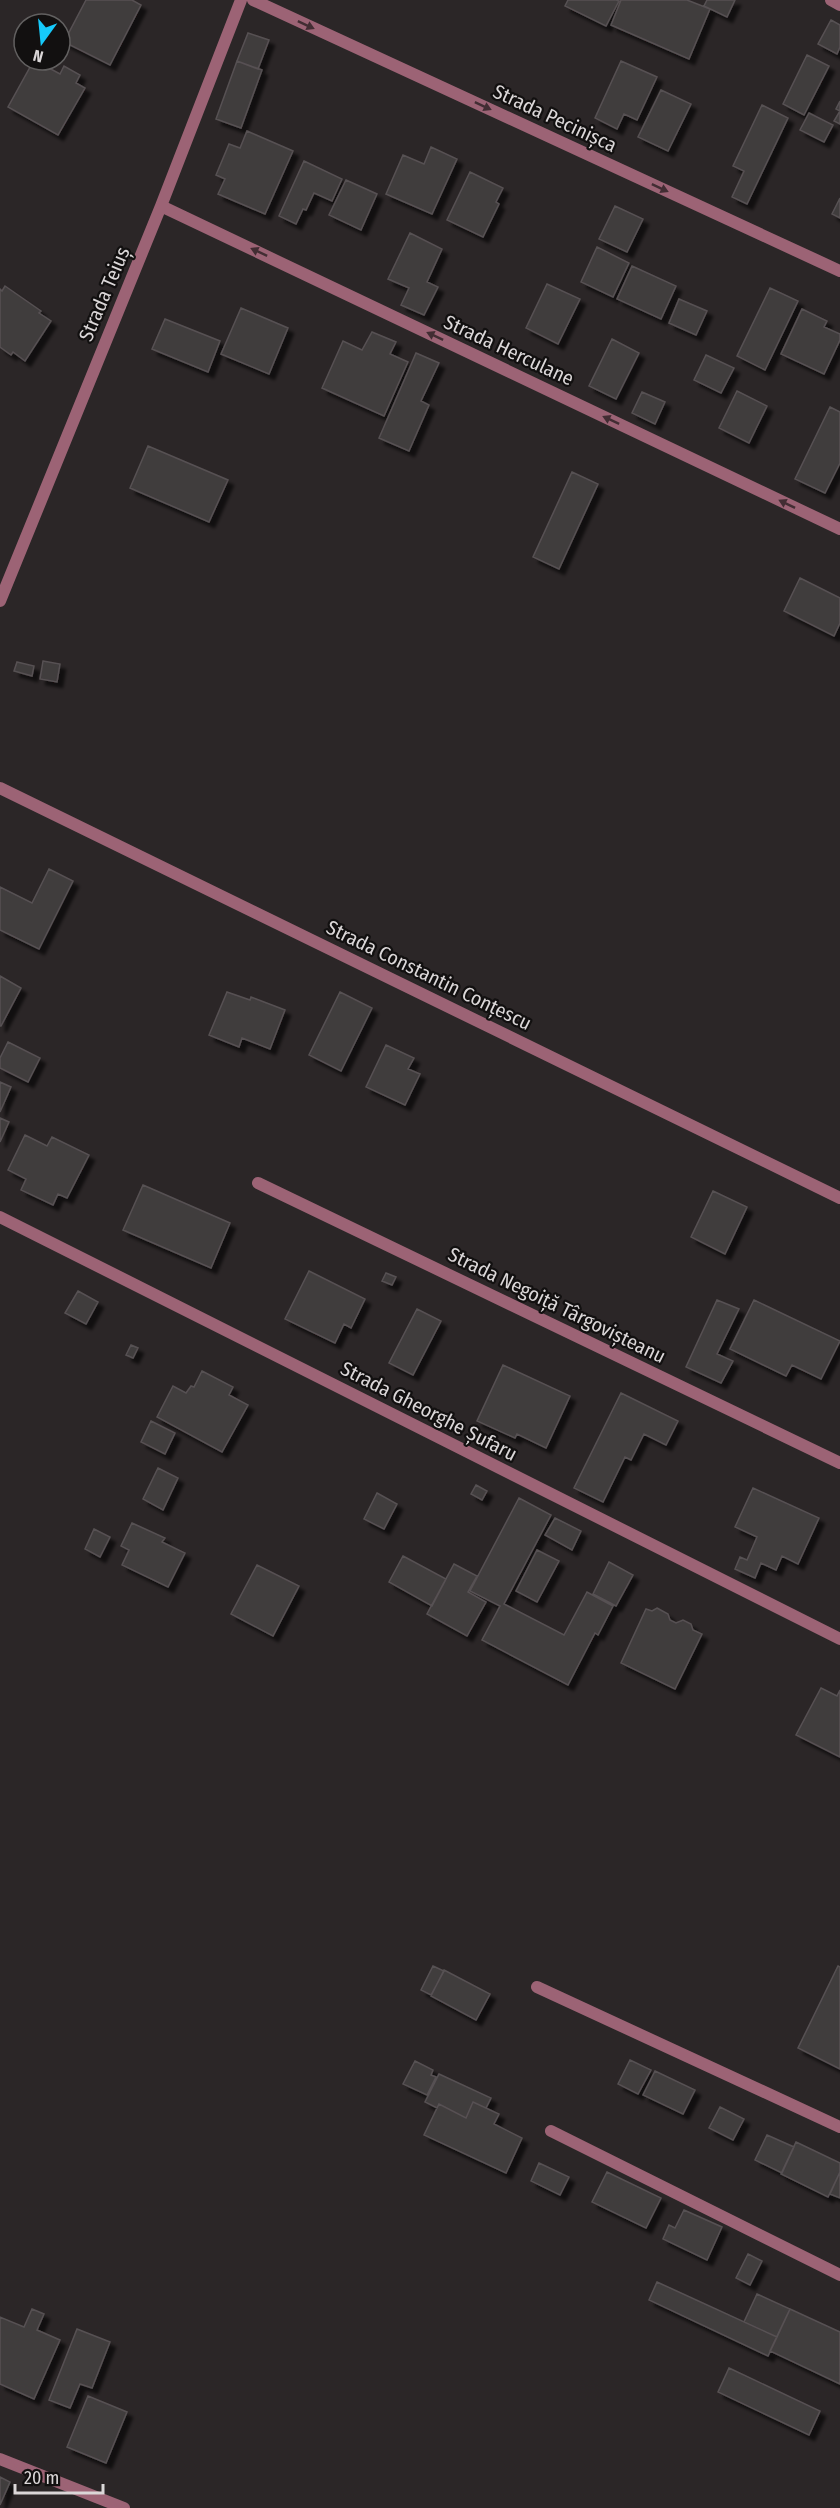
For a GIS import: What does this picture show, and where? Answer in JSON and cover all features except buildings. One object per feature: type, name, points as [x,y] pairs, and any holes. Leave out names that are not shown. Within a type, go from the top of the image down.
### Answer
[{"type":"street","name":"Strada Teiuș","points":[[0,601],[161,206],[241,0]]},
{"type":"street","name":"Strada Pecinișca","points":[[253,0],[840,271]]},
{"type":"street","points":[[831,0],[840,5]]},
{"type":"street","name":"Strada Herculane","points":[[161,206],[840,529]]},
{"type":"street","name":"Strada Constantin Conțescu","points":[[0,788],[840,1198]]},
{"type":"street","name":"Strada Negoiță Târgovișteanu","points":[[258,1183],[840,1462]]},
{"type":"street","name":"Strada Gheorghe Șufaru","points":[[0,1217],[840,1639]]},
{"type":"street","points":[[537,1987],[840,2127]]},
{"type":"street","points":[[551,2131],[840,2275]]},
{"type":"street","points":[[0,2459],[108,2505],[124,2508]]}]
